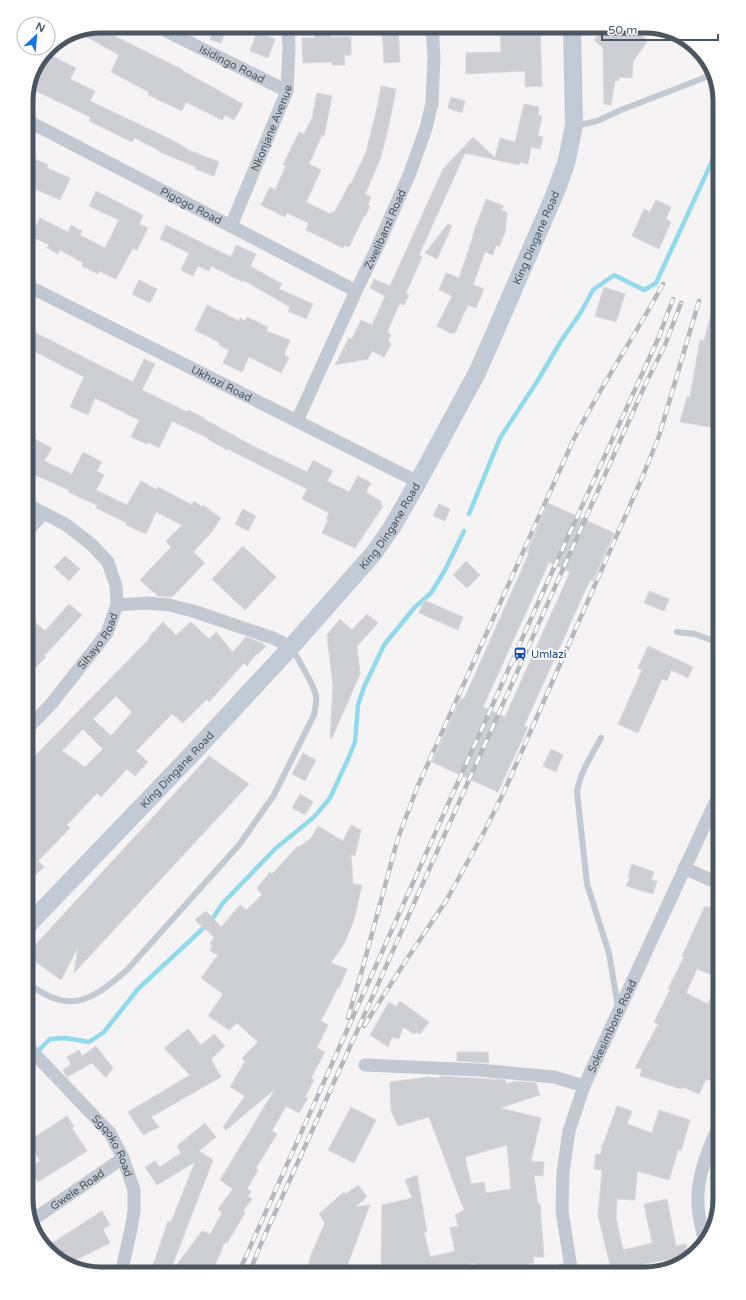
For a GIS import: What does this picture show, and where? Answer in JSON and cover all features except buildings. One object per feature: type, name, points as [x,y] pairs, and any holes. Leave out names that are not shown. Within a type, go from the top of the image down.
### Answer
[{"type":"street","name":"Isidingo Road","points":[[170,33],[287,91]]},
{"type":"street","name":"Nkonjane Avenue","points":[[231,226],[287,91],[288,33]]},
{"type":"street","name":"Zwelibanzi Road","points":[[297,421],[410,173],[426,128],[432,103],[434,57],[432,33]]},
{"type":"street","name":"King Dingane Road","points":[[33,920],[193,753],[291,647],[374,553],[392,528],[478,371],[554,196],[566,164],[574,126],[572,33]]},
{"type":"street","name":"Pigogo Road","points":[[33,124],[356,291]]},
{"type":"street","name":"Ukhozi Road","points":[[33,289],[418,482]]},
{"type":"street","name":"Sihayo Road","points":[[33,508],[65,524],[91,544],[108,562],[116,586],[117,605],[107,633],[52,703],[33,723]]},
{"type":"street","points":[[33,525],[44,513]]},
{"type":"street","points":[[117,605],[147,603],[169,605],[193,611],[274,638],[291,647]]},
{"type":"street","name":"Sokesimbone Road","points":[[571,1267],[562,1211],[563,1172],[569,1131],[584,1086],[713,807]]},
{"type":"street","points":[[684,868],[713,881]]},
{"type":"street","name":"Sgqoko Road","points":[[33,1052],[110,1134],[123,1158],[134,1190],[134,1211],[122,1267]]},
{"type":"street","points":[[365,1065],[486,1071],[554,1077],[584,1086]]},
{"type":"street","points":[[703,1234],[698,1206],[699,1183],[707,1152],[713,1139]]},
{"type":"street","name":"Gwele Road","points":[[36,1218],[123,1158]]},
{"type":"lane","points":[[574,126],[597,121],[621,110],[708,76]]},
{"type":"lane","points":[[677,632],[695,634],[713,640]]},
{"type":"lane","points":[[33,987],[56,1000],[72,1002],[86,1000],[107,988],[127,970],[239,845],[274,795],[314,715],[316,696],[313,686],[291,647]]},
{"type":"lane","points":[[601,738],[582,773],[578,783],[577,792],[587,884],[609,953],[619,1011]]},
{"type":"waterway","points":[[469,514],[500,438],[581,312],[593,290],[614,275],[644,290],[656,283],[713,159]]},
{"type":"waterway","points":[[39,1050],[50,1039],[65,1038],[89,1042],[104,1032],[138,989],[211,921],[222,904],[275,849],[314,817],[330,798],[355,742],[358,705],[364,687],[384,645],[415,607],[431,593],[445,570],[464,531]]},
{"type":"railway","points":[[348,1018],[398,838],[417,788],[572,443],[582,423],[663,284]]},
{"type":"railway","points":[[241,1267],[547,583],[658,339],[673,299]]},
{"type":"railway","points":[[364,1026],[446,901],[503,794],[659,436],[699,301]]},
{"type":"railway","points":[[252,1267],[645,385],[665,345],[681,303]]},
{"type":"place","name":"Umlazi","points":[[520,654]]}]
